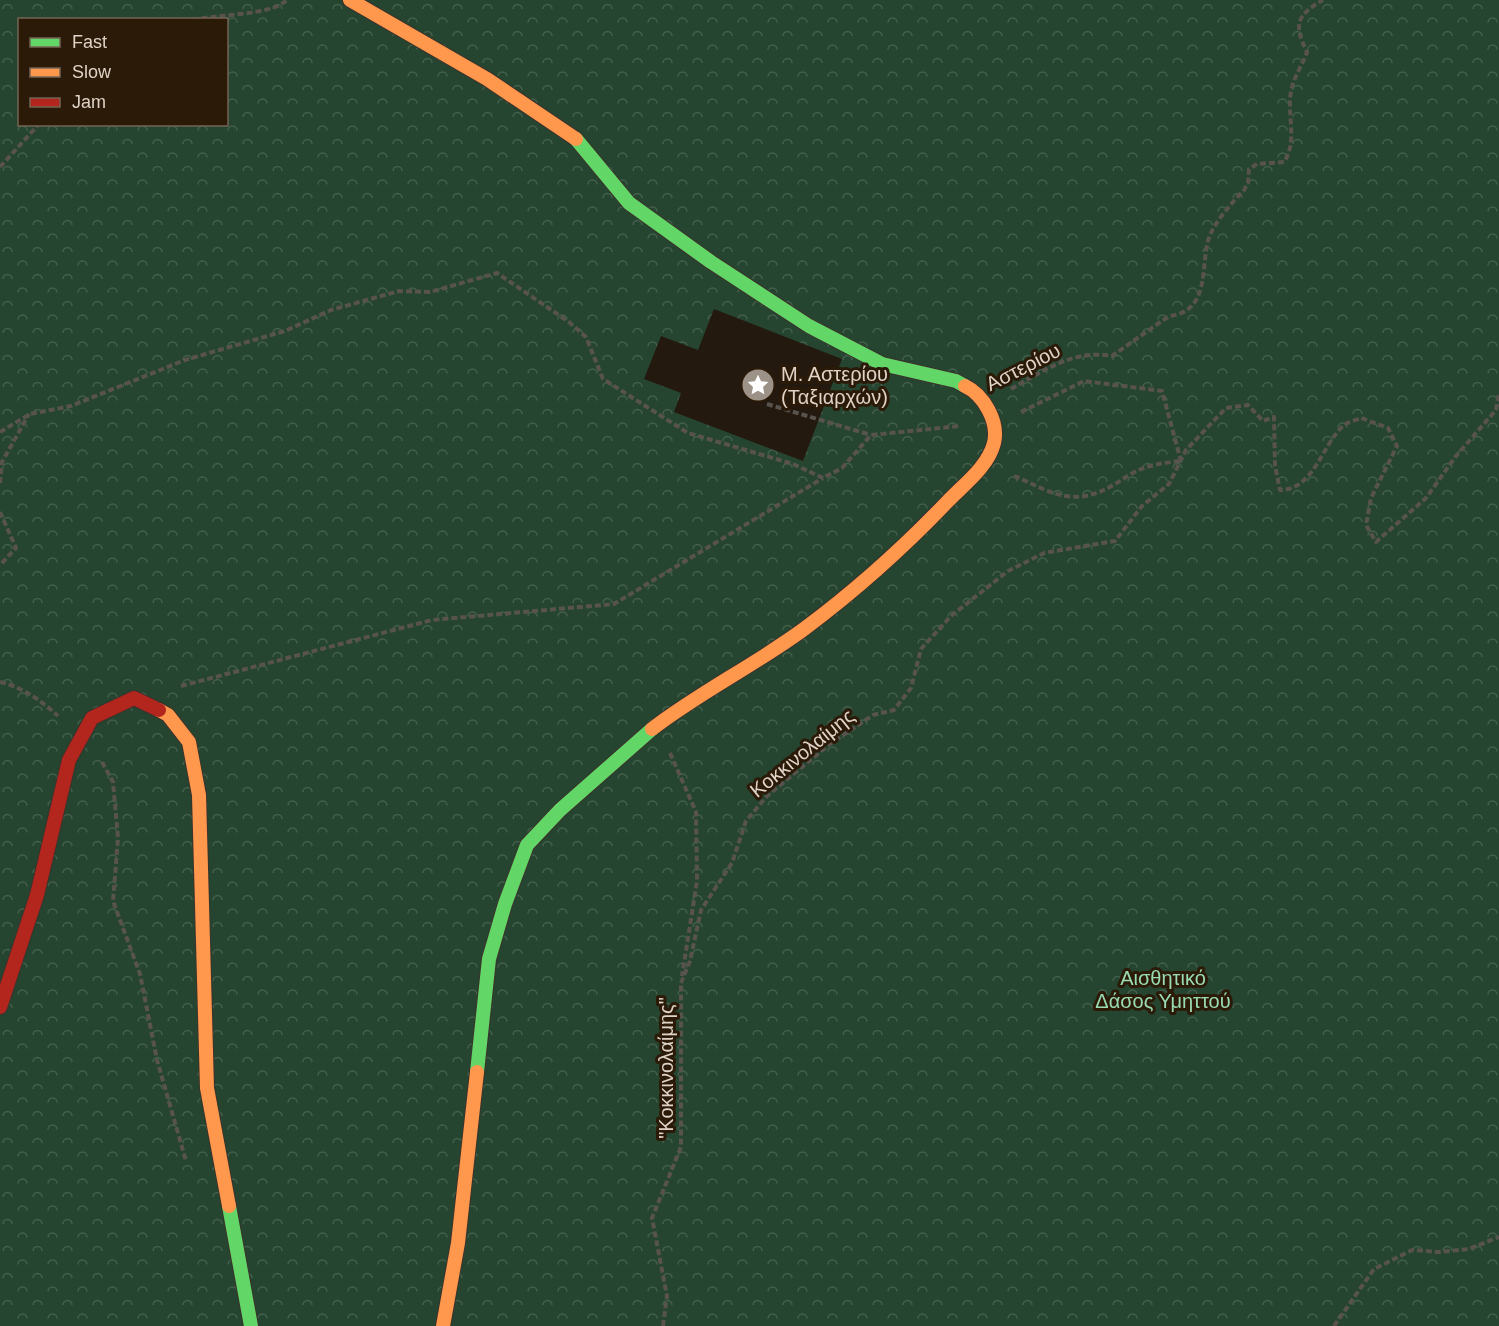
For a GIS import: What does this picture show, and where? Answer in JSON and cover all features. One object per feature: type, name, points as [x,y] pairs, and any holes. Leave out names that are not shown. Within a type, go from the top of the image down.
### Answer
[{"type":"street","points":[[350,0],[487,79],[580,141],[628,203],[711,262],[809,326],[882,364],[956,381],[972,389],[995,424],[994,443],[984,464],[904,546],[804,629],[670,715],[636,741],[577,794],[527,845],[505,904],[489,959],[458,1242],[443,1326]]},
{"type":"street","points":[[0,1006],[37,895],[69,760],[81,736],[92,717],[134,698],[168,715],[189,742],[199,795],[207,1088],[251,1326]]},
{"type":"path","points":[[207,18],[255,11],[283,4],[287,0]]},
{"type":"path","name":"Αστερίου","points":[[984,404],[1060,362],[1094,353],[1112,357],[1169,316],[1179,315],[1190,308],[1204,280],[1209,236],[1244,190],[1248,183],[1249,169],[1257,164],[1284,162],[1290,153],[1292,87],[1307,52],[1300,36],[1299,21],[1303,12],[1323,0]]},
{"type":"path","points":[[0,168],[37,126]]},
{"type":"path","points":[[0,432],[30,414],[71,406],[184,360],[285,331],[331,310],[399,291],[430,292],[496,273],[569,322],[586,337],[603,379],[612,385],[688,432],[793,464],[823,478]]},
{"type":"path","points":[[767,404],[871,435],[995,424],[1084,381],[1141,387],[1162,391],[1181,461],[1157,463],[1132,473],[1113,488],[1090,496],[1065,496],[984,464]]},
{"type":"path","name":"Κοκκινολαίμης","points":[[681,983],[690,961],[701,910],[732,863],[746,821],[768,796],[830,744],[864,720],[873,715],[894,710],[910,688],[921,649],[959,610],[1008,571],[1044,553],[1115,541],[1142,506],[1169,484],[1186,450],[1226,408],[1248,405],[1263,421],[1274,417],[1275,466],[1280,490],[1291,490],[1305,478],[1344,425],[1361,418],[1388,428],[1397,446],[1371,498],[1366,525],[1376,542],[1426,498],[1456,456],[1496,410],[1499,393]]},
{"type":"path","points":[[0,483],[2,462],[30,414]]},
{"type":"path","points":[[180,686],[432,620],[614,604],[842,468],[871,435]]},
{"type":"path","points":[[0,512],[16,548],[0,565]]},
{"type":"path","points":[[0,682],[11,685],[44,703],[96,751],[113,782],[118,838],[112,901],[140,974],[157,1060],[188,1167]]},
{"type":"path","points":[[670,715],[670,753],[696,812],[697,881],[681,983]]},
{"type":"path","name":"\"Κοκκινολαίμης\"","points":[[663,1326],[667,1296],[652,1218],[681,1148],[681,983]]},
{"type":"path","points":[[1334,1326],[1374,1269],[1412,1250],[1439,1252],[1469,1250],[1499,1237]]},
{"type":"green space","name":"Αισθητικό Δάσος Υμηττού","points":[[0,0],[1499,0],[1499,1326],[0,1326]],"holes":[[[714,309],[842,359],[803,461],[674,412],[681,393],[644,379],[661,336],[698,350]]]},
{"type":"traffic: fast","points":[[576,139],[629,203],[711,262],[809,326],[882,364],[956,381],[965,386]]},
{"type":"traffic: fast","points":[[477,1072],[489,959],[505,904],[527,845],[560,810],[652,729]]},
{"type":"traffic: fast","points":[[229,1206],[251,1326]]},
{"type":"traffic: slow","points":[[350,0],[487,79],[576,139]]},
{"type":"traffic: slow","points":[[652,729],[823,615],[896,552],[974,475],[991,452],[995,435],[992,418],[984,402],[965,386]]},
{"type":"traffic: slow","points":[[159,710],[168,715],[189,742],[199,795],[207,1088],[229,1206]]},
{"type":"traffic: slow","points":[[443,1326],[458,1243],[477,1072]]},
{"type":"traffic: jam","points":[[0,1007],[37,895],[69,760],[92,718],[134,698],[159,710]]},
{"type":"place","name":"Μ. Αστερίου (Ταξιαρχών)","points":[[758,385]]}]
